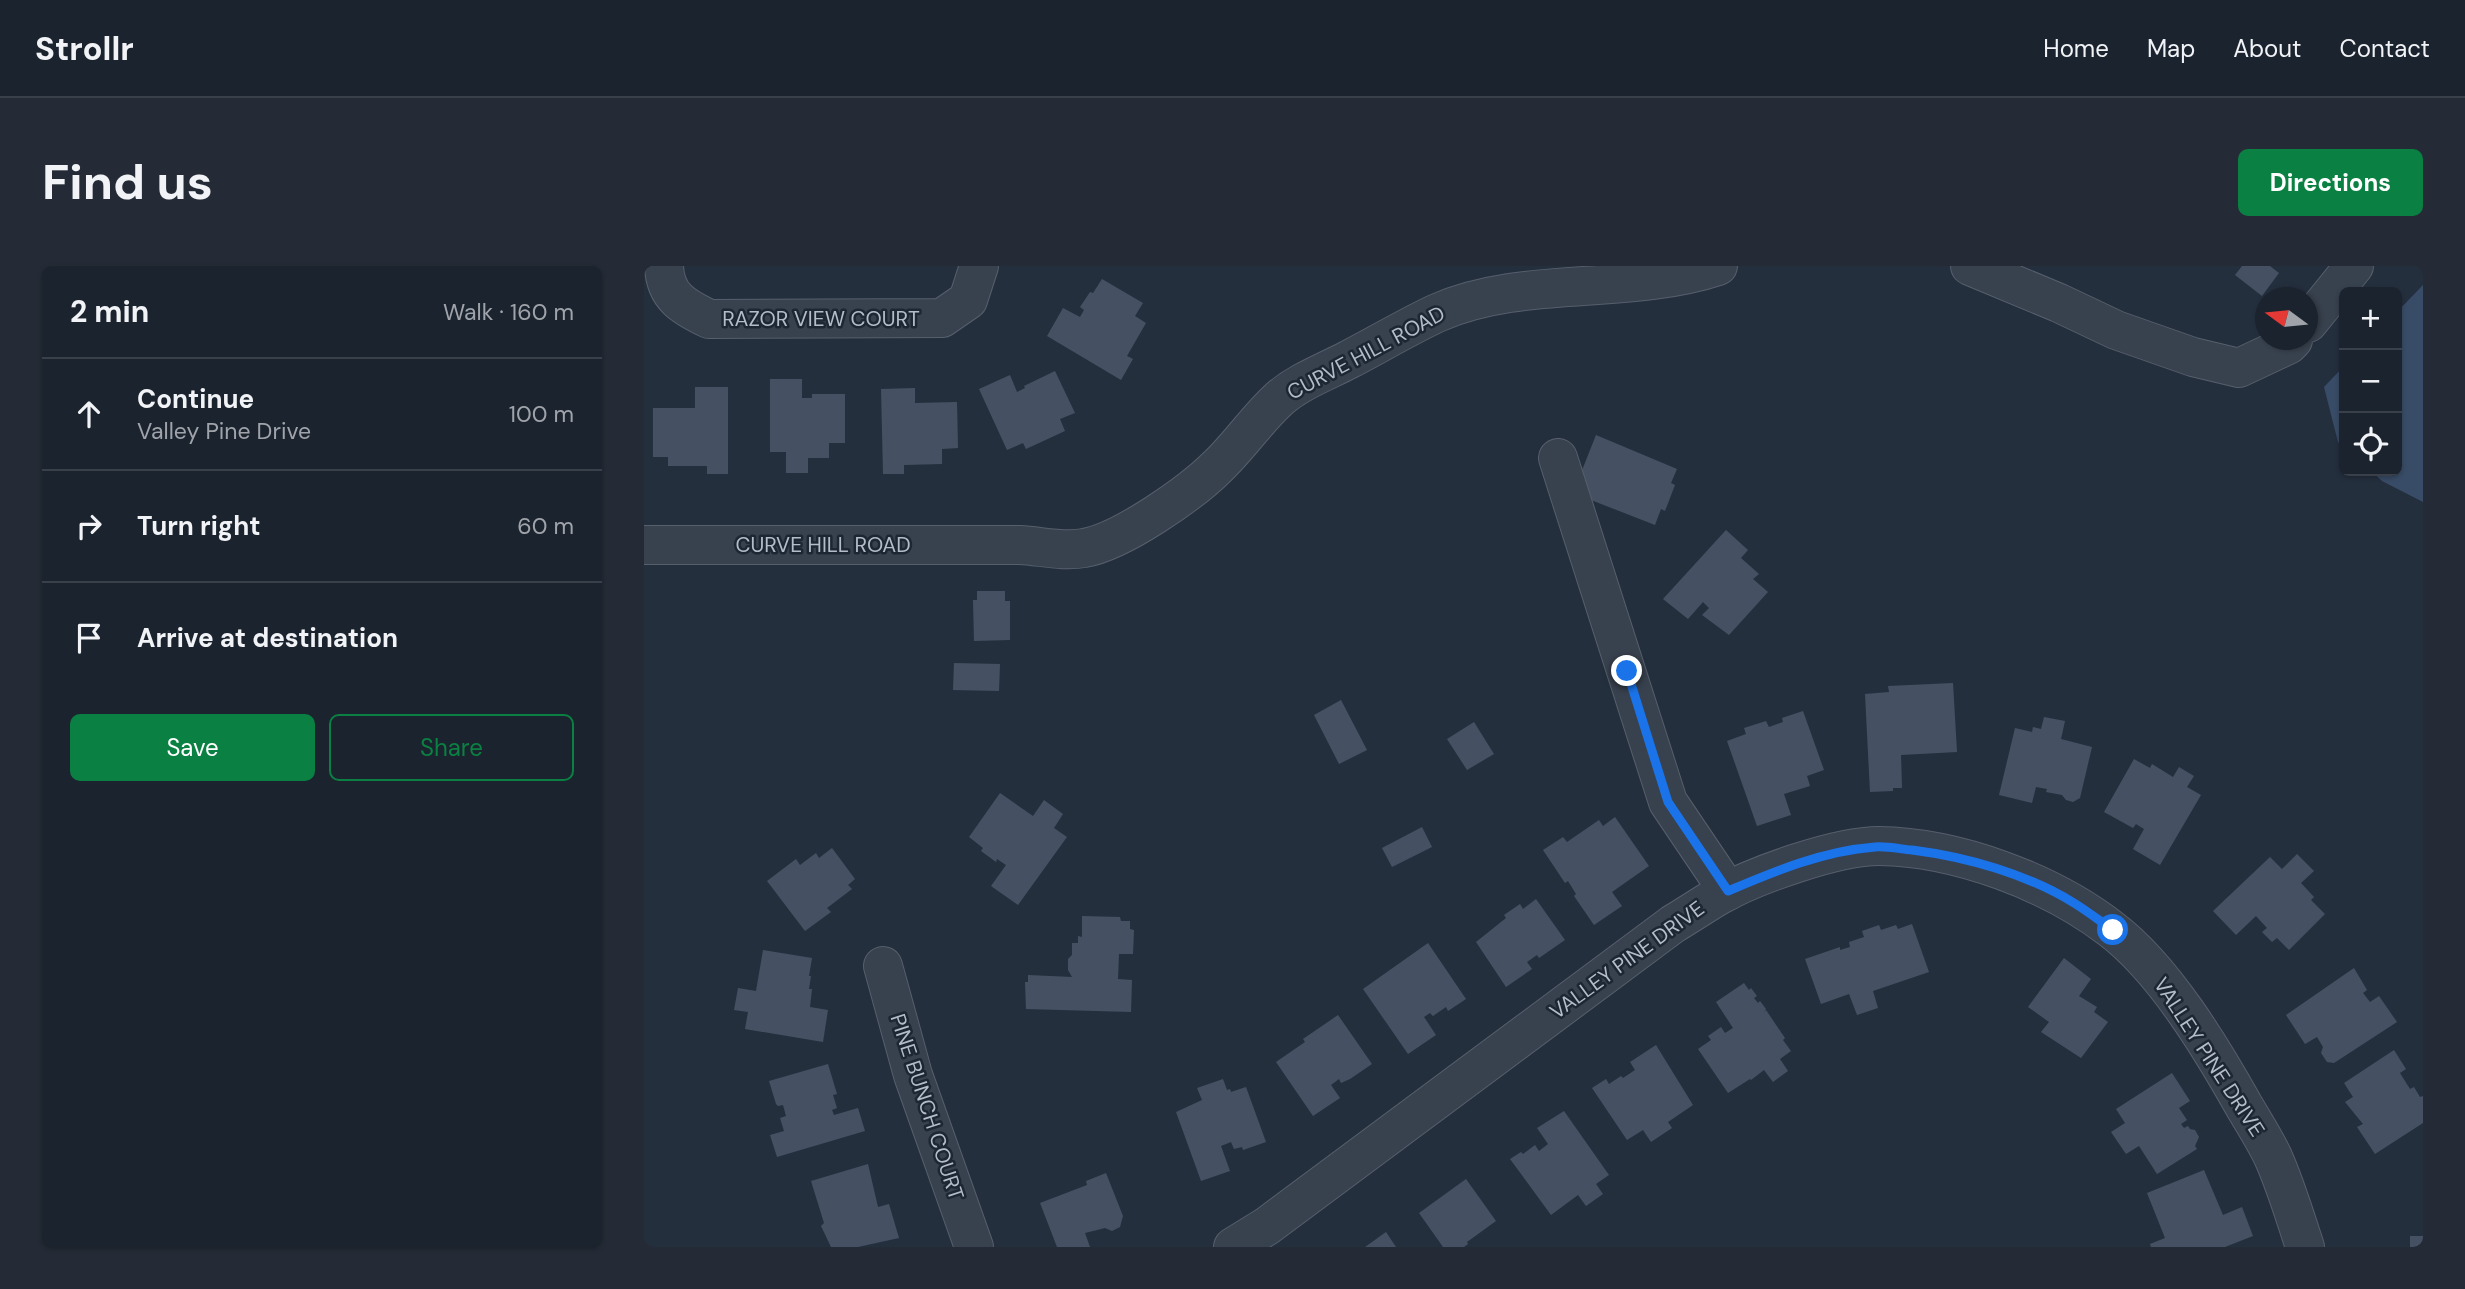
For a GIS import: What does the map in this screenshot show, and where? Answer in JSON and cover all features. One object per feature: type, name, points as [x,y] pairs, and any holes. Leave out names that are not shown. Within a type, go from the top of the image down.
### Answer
[{"type":"street","name":"RAZOR VIEW COURT","points":[[664,266],[664,280],[681,305],[709,319],[942,318],[968,300],[979,266]]},
{"type":"street","name":"CURVE HILL ROAD","points":[[644,545],[1020,545],[1081,549],[1100,544],[1132,528],[1189,491],[1218,467],[1279,399],[1303,383],[1437,314],[1469,301],[1504,294],[1655,281],[1718,266]]},
{"type":"street","points":[[1970,266],[2116,330],[2193,357],[2239,368],[2277,350]]},
{"type":"street","points":[[2318,311],[2354,266]]},
{"type":"street","points":[[1558,457],[1668,802],[1728,891]]},
{"type":"street","name":"VALLEY PINE DRIVE","points":[[1233,1247],[1267,1226],[1673,924],[1728,891],[1786,866],[1841,851],[1878,846],[1938,853],[1988,866],[2038,884],[2073,902],[2113,930],[2153,970],[2185,1011],[2227,1076],[2272,1155],[2305,1247]]},
{"type":"street","name":"PINE BUNCH COURT","points":[[883,966],[913,1075],[974,1247]]},
{"type":"water","points":[[2423,285],[2423,502],[2376,476],[2402,476],[2402,307]]},
{"type":"water","points":[[2339,371],[2339,443],[2338,442],[2324,387]]},
{"type":"building","points":[[2242,266],[2270,266],[2279,273],[2269,287],[2255,287],[2255,291],[2235,275]]},
{"type":"building","points":[[1102,279],[1143,303],[1135,316],[1146,323],[1127,356],[1133,359],[1121,380],[1047,336],[1063,308],[1080,317],[1084,310],[1080,307]]},
{"type":"building","points":[[1055,371],[1075,413],[1060,419],[1065,431],[1026,449],[1023,443],[1007,450],[979,389],[1010,375],[1017,392]]},
{"type":"building","points":[[770,379],[802,379],[802,398],[812,398],[812,394],[845,394],[845,443],[829,443],[829,458],[808,458],[808,473],[786,473],[786,452],[770,452]]},
{"type":"building","points":[[695,387],[728,387],[728,474],[707,474],[707,466],[668,466],[668,457],[653,457],[653,408],[695,408]]},
{"type":"building","points":[[915,388],[915,403],[957,402],[958,448],[942,449],[942,464],[904,465],[904,474],[883,474],[881,389]]},
{"type":"building","points":[[1596,435],[1677,469],[1671,483],[1675,485],[1665,511],[1661,509],[1655,525],[1573,493]]},
{"type":"building","points":[[1726,530],[1748,550],[1741,558],[1759,574],[1753,579],[1768,592],[1729,635],[1702,615],[1709,608],[1703,602],[1688,619],[1663,599]]},
{"type":"building","points":[[977,591],[1005,591],[1005,601],[1010,601],[1010,640],[974,641],[973,600],[977,600]]},
{"type":"building","points":[[954,663],[1000,664],[999,691],[953,690]]},
{"type":"building","points":[[1953,683],[1957,752],[1901,755],[1902,788],[1870,792],[1865,694],[1889,692],[1888,686]]},
{"type":"building","points":[[1341,700],[1367,750],[1339,764],[1314,715]]},
{"type":"building","points":[[1803,711],[1824,770],[1807,776],[1810,786],[1784,794],[1791,815],[1757,826],[1727,741],[1746,734],[1744,728],[1766,721],[1769,727],[1783,722],[1782,718]]},
{"type":"building","points":[[2044,717],[2065,721],[2061,739],[2092,747],[2080,798],[2073,802],[2062,795],[2036,787],[2032,803],[1999,795],[2015,728],[2032,732],[2033,727],[2041,729]]},
{"type":"building","points":[[1474,722],[1494,754],[1467,770],[1447,739]]},
{"type":"building","points":[[2134,759],[2150,768],[2152,764],[2173,777],[2179,767],[2194,776],[2187,787],[2201,795],[2160,865],[2133,849],[2144,829],[2136,824],[2133,828],[2104,812]]},
{"type":"building","points":[[1000,793],[1033,816],[1044,800],[1063,814],[1054,828],[1067,837],[1018,905],[991,886],[1006,865],[997,859],[996,862],[981,851],[983,848],[969,837]]},
{"type":"building","points":[[1615,817],[1649,866],[1612,892],[1622,906],[1594,925],[1574,896],[1576,894],[1568,881],[1565,883],[1543,850],[1563,837],[1567,842],[1599,820],[1603,826]]},
{"type":"building","points":[[1422,827],[1432,847],[1392,867],[1382,848]]},
{"type":"building","points":[[832,848],[855,879],[848,885],[852,889],[827,908],[831,912],[805,931],[767,881],[796,859],[800,865],[816,853],[819,858]]},
{"type":"building","points":[[2297,854],[2314,871],[2301,883],[2314,897],[2311,900],[2325,914],[2289,950],[2277,938],[2272,942],[2262,932],[2267,928],[2256,916],[2236,935],[2213,911],[2270,857],[2282,869]]},
{"type":"building","points":[[1536,899],[1565,940],[1539,958],[1537,955],[1527,962],[1532,969],[1506,987],[1476,942],[1506,918],[1504,915],[1520,904],[1523,909]]},
{"type":"building","points":[[1082,916],[1120,917],[1121,921],[1130,921],[1130,929],[1134,930],[1133,954],[1119,954],[1118,979],[1132,980],[1131,1012],[1026,1009],[1025,982],[1028,982],[1028,975],[1072,977],[1068,970],[1068,959],[1072,955],[1072,943],[1078,943],[1078,936],[1082,937]]},
{"type":"building","points":[[1912,924],[1929,972],[1873,991],[1878,1008],[1857,1015],[1849,994],[1821,1004],[1805,959],[1840,947],[1840,950],[1850,947],[1849,942],[1864,937],[1862,931],[1879,925],[1881,930],[1896,925],[1898,929]]},
{"type":"building","points":[[1428,943],[1466,999],[1448,1011],[1446,1007],[1433,1016],[1430,1013],[1424,1017],[1436,1035],[1408,1054],[1363,989]]},
{"type":"building","points":[[763,950],[812,958],[809,976],[809,989],[812,989],[810,1007],[828,1010],[823,1042],[745,1029],[748,1012],[734,1010],[738,988],[756,991]]},
{"type":"building","points":[[2064,958],[2091,979],[2079,996],[2097,1007],[2094,1012],[2108,1022],[2081,1058],[2041,1032],[2049,1022],[2028,1007]]},
{"type":"building","points":[[2354,968],[2367,990],[2363,993],[2370,1002],[2379,996],[2397,1022],[2334,1063],[2327,1062],[2321,1053],[2323,1047],[2317,1037],[2305,1044],[2286,1015]]},
{"type":"building","points":[[1744,983],[1757,996],[1754,998],[1758,1003],[1760,1001],[1766,1009],[1764,1012],[1766,1010],[1791,1051],[1780,1059],[1788,1071],[1773,1082],[1764,1070],[1728,1093],[1698,1049],[1711,1040],[1708,1036],[1721,1027],[1725,1033],[1733,1028],[1716,1002]]},
{"type":"building","points":[[1338,1015],[1372,1064],[1350,1079],[1341,1083],[1339,1079],[1331,1085],[1340,1098],[1313,1116],[1276,1062]]},
{"type":"building","points":[[1656,1045],[1693,1105],[1668,1122],[1672,1128],[1651,1142],[1643,1130],[1627,1140],[1592,1088],[1606,1079],[1609,1084],[1635,1070],[1630,1062]]},
{"type":"building","points":[[2394,1050],[2406,1069],[2400,1073],[2410,1089],[2414,1087],[2420,1097],[2423,1096],[2423,1123],[2375,1154],[2357,1127],[2363,1124],[2345,1102],[2353,1097],[2344,1083]]},
{"type":"building","points":[[828,1064],[837,1094],[833,1095],[837,1108],[832,1110],[834,1115],[858,1108],[865,1131],[777,1157],[770,1135],[784,1131],[780,1118],[786,1116],[783,1105],[776,1104],[769,1081]]},
{"type":"building","points":[[2172,1073],[2190,1101],[2179,1108],[2187,1120],[2181,1124],[2184,1128],[2188,1126],[2195,1130],[2199,1137],[2195,1146],[2197,1149],[2157,1174],[2139,1146],[2126,1154],[2111,1132],[2125,1123],[2116,1109]]},
{"type":"building","points":[[1223,1079],[1227,1090],[1230,1089],[1231,1092],[1246,1087],[1266,1142],[1243,1150],[1242,1147],[1234,1149],[1231,1142],[1221,1146],[1230,1171],[1201,1181],[1176,1112],[1202,1100],[1197,1088]]},
{"type":"building","points":[[1564,1111],[1609,1175],[1596,1184],[1603,1194],[1586,1206],[1578,1195],[1551,1215],[1510,1159],[1535,1145],[1539,1151],[1548,1144],[1537,1128]]},
{"type":"building","points":[[868,1164],[878,1207],[889,1204],[899,1238],[858,1247],[831,1247],[821,1226],[824,1223],[811,1181]]},
{"type":"building","points":[[2204,1170],[2223,1215],[2242,1207],[2253,1236],[2225,1247],[2151,1247],[2150,1244],[2165,1238],[2147,1193]]},
{"type":"building","points":[[1106,1173],[1123,1216],[1120,1227],[1112,1231],[1105,1228],[1085,1233],[1090,1247],[1057,1247],[1040,1203],[1087,1185],[1086,1181]]},
{"type":"building","points":[[1466,1179],[1496,1221],[1464,1247],[1443,1247],[1419,1213]]},
{"type":"building","points":[[1386,1232],[1396,1247],[1365,1247]]},
{"type":"building","points":[[2410,1236],[2423,1236],[2423,1247],[2410,1247]]},
{"type":"route","points":[[1627,671],[1668,802],[1728,891],[1786,866],[1841,851],[1878,846],[1938,853],[1988,866],[2038,884],[2073,902],[2113,930]]}]
